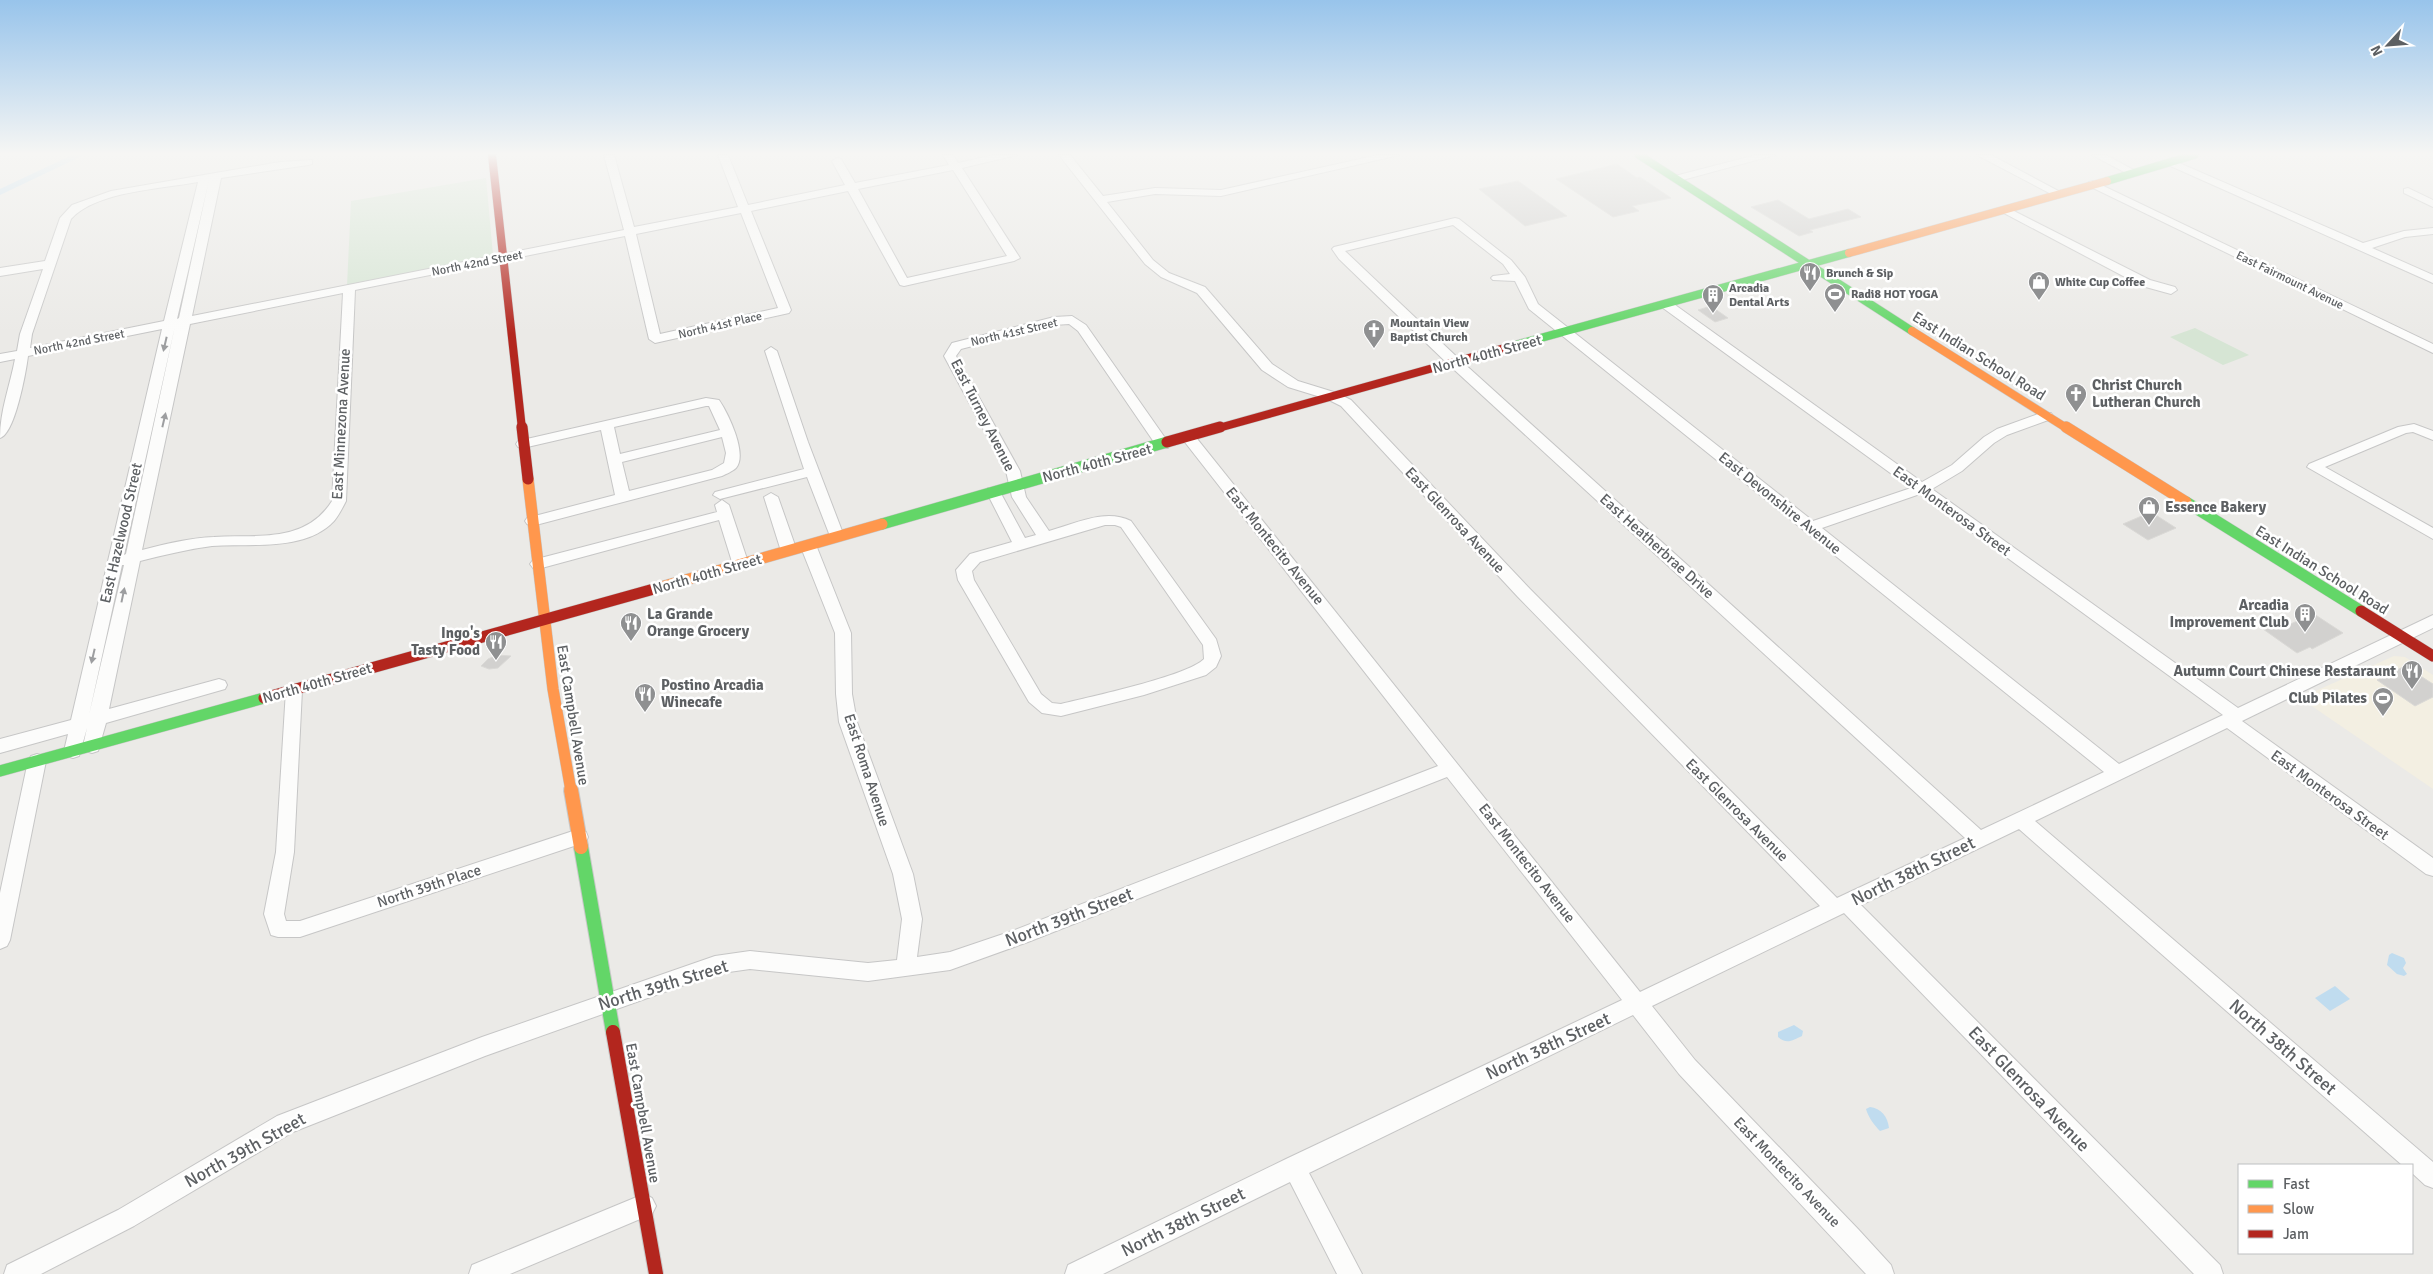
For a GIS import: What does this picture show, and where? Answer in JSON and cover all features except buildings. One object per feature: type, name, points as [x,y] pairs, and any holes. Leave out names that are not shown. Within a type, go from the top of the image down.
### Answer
[{"type":"main road","name":"East Campbell Avenue","points":[[498,214],[544,620],[579,836],[656,1274]]},
{"type":"main road","name":"East Indian School Road","points":[[1729,214],[1807,266],[2046,416],[2433,656]]},
{"type":"main road","name":"North 40th Street","points":[[0,771],[741,565],[993,491],[1188,438],[1332,396],[1990,214]]},
{"type":"street","points":[[0,434],[16,390],[26,334],[49,264],[66,218],[69,214]]},
{"type":"street","name":"East Hazelwood Street","points":[[72,751],[142,443],[177,323],[201,214]]},
{"type":"street","points":[[625,214],[655,339]]},
{"type":"street","name":"North 42nd Street","points":[[0,358],[717,214]]},
{"type":"street","points":[[746,214],[784,310]]},
{"type":"street","points":[[866,214],[899,277],[904,282],[1014,258],[987,214]]},
{"type":"street","name":"East Glenrosa Avenue","points":[[1112,214],[1149,262],[1165,275],[1201,290],[1267,367],[1293,384],[1332,396],[1346,403],[1524,593],[2211,1274]]},
{"type":"street","points":[[2014,214],[2146,284],[2171,290]]},
{"type":"street","name":"East Fairmount Avenue","points":[[2156,214],[2433,348]]},
{"type":"street","points":[[2289,214],[2433,279]]},
{"type":"street","name":"East Devonshire Avenue","points":[[1338,249],[1455,221],[1507,262],[1519,277],[1533,306],[2118,773]]},
{"type":"street","points":[[2363,247],[2404,234],[2433,231]]},
{"type":"street","name":"East Heatherbrae Drive","points":[[1338,249],[1343,257],[1454,362],[1980,839]]},
{"type":"street","points":[[0,272],[49,264]]},
{"type":"street","points":[[1497,278],[1519,277]]},
{"type":"street","name":"East Minnezona Avenue","points":[[115,562],[198,543],[295,536],[322,524],[336,510],[339,501],[349,288]]},
{"type":"street","name":"East Monterosa Street","points":[[1667,304],[1921,489],[2433,868]]},
{"type":"street","name":"North 41st Place","points":[[655,339],[784,310]]},
{"type":"street","name":"North 41st Street","points":[[956,346],[1054,322],[1072,320],[1082,328],[1163,445]]},
{"type":"street","name":"East Hazelwood Street","points":[[92,746],[118,619],[159,440],[177,323]]},
{"type":"street","name":"East Turney Avenue","points":[[956,346],[950,356],[1012,471],[1016,485]]},
{"type":"street","points":[[771,351],[812,471],[837,536]]},
{"type":"street","points":[[523,444],[706,402],[714,403],[727,432],[734,462],[726,470],[713,474],[532,521]]},
{"type":"street","points":[[1809,527],[1921,489],[1957,468],[1989,440],[2002,432],[2046,416]]},
{"type":"street","points":[[606,424],[623,498]]},
{"type":"street","points":[[2433,436],[2414,428],[2403,430],[2314,467],[2433,534]]},
{"type":"street","points":[[614,460],[727,432]]},
{"type":"street","name":"East Montecito Avenue","points":[[1188,438],[1701,1083],[1850,1237],[1882,1274]]},
{"type":"street","name":"East Hazelwood Street","points":[[142,443],[159,440]]},
{"type":"street","points":[[720,495],[812,471]]},
{"type":"street","points":[[713,474],[741,565]]},
{"type":"street","points":[[1016,485],[1019,497],[1044,537]]},
{"type":"street","points":[[993,491],[1021,544]]},
{"type":"street","points":[[771,497],[789,551]]},
{"type":"street","points":[[1004,513],[1026,507]]},
{"type":"street","points":[[538,564],[725,514]]},
{"type":"street","points":[[1104,520],[1118,520],[1126,524],[1213,648],[1210,663],[1200,670],[1144,689],[1062,710],[1045,708],[1035,698],[1005,649],[964,574],[966,566],[971,560],[1044,537],[1104,520]]},
{"type":"street","name":"East Roma Avenue","points":[[808,545],[843,632],[845,656],[844,694],[848,722],[903,874],[912,919],[906,968]]},
{"type":"street","name":"East Hazelwood Street","points":[[100,623],[118,619]]},
{"type":"street","name":"North 38th Street","points":[[1077,1274],[1294,1167],[2433,621]]},
{"type":"street","points":[[0,746],[220,686]]},
{"type":"street","name":"North 39th Place","points":[[294,690],[285,852],[274,914],[278,929],[300,929],[579,836]]},
{"type":"street","points":[[0,940],[37,761]]},
{"type":"street","name":"North 39th Street","points":[[16,1274],[126,1218],[285,1124],[364,1092],[608,1002],[715,966],[750,960],[868,972],[950,961],[1021,936],[1452,768]]},
{"type":"street","name":"North 38th Street","points":[[2020,820],[2433,1176]]},
{"type":"street","points":[[1294,1167],[1350,1274]]},
{"type":"street","points":[[481,1274],[644,1206]]},
{"type":"shaded area","points":[[2394,656],[2405,657],[2433,675],[2433,789],[2300,698]]},
{"type":"green space","points":[[350,214],[489,214],[493,255],[347,286]]},
{"type":"green space","points":[[2195,328],[2249,355],[2223,365],[2170,337]]},
{"type":"water","points":[[2392,953],[2404,958],[2406,963],[2403,968],[2407,974],[2404,976],[2397,974],[2387,965],[2389,955]]},
{"type":"water","points":[[2335,986],[2350,999],[2330,1011],[2315,998]]},
{"type":"water","points":[[1794,1025],[1803,1031],[1802,1036],[1787,1041],[1778,1037],[1778,1032]]},
{"type":"water","points":[[1870,1107],[1877,1109],[1883,1114],[1889,1128],[1880,1131],[1878,1129],[1867,1112],[1866,1109]]},
{"type":"traffic: fast","points":[[1731,214],[1912,331]]},
{"type":"traffic: fast","points":[[1508,347],[1849,253]]},
{"type":"traffic: fast","points":[[882,524],[1167,442]]},
{"type":"traffic: fast","points":[[2186,502],[2361,611]]},
{"type":"traffic: fast","points":[[0,771],[264,698]]},
{"type":"traffic: fast","points":[[581,847],[613,1032]]},
{"type":"traffic: slow","points":[[1849,253],[1987,214]]},
{"type":"traffic: slow","points":[[1912,331],[2186,502]]},
{"type":"traffic: slow","points":[[528,479],[553,689],[581,847]]},
{"type":"traffic: slow","points":[[661,587],[882,524]]},
{"type":"traffic: jam","points":[[499,214],[528,479]]},
{"type":"traffic: jam","points":[[1167,442],[1508,347]]},
{"type":"traffic: jam","points":[[264,698],[661,587]]},
{"type":"traffic: jam","points":[[2361,611],[2433,656]]},
{"type":"traffic: jam","points":[[613,1032],[656,1274]]},
{"type":"place","name":"Brunch & Sip","points":[[1810,292]]},
{"type":"place","name":"White Cup Coffee","points":[[2039,301]]},
{"type":"place","name":"Radi8 HOT YOGA","points":[[1835,313]]},
{"type":"place","name":"Arcadia Dental Arts","points":[[1713,314]]},
{"type":"place","name":"Mountain View Baptist Church","points":[[1374,349]]},
{"type":"place","name":"Christ Church Lutheran Church","points":[[2076,413]]},
{"type":"place","name":"Essence Bakery","points":[[2149,526]]},
{"type":"place","name":"Arcadia Improvement Club","points":[[2305,633]]},
{"type":"place","name":"La Grande Orange Grocery","points":[[631,642]]},
{"type":"place","name":"Ingo's Tasty Food","points":[[496,661]]},
{"type":"place","name":"Autumn Court Chinese Restaraunt","points":[[2412,690]]},
{"type":"place","name":"Postino Arcadia Winecafe","points":[[645,713]]},
{"type":"place","name":"Club Pilates","points":[[2383,717]]}]
